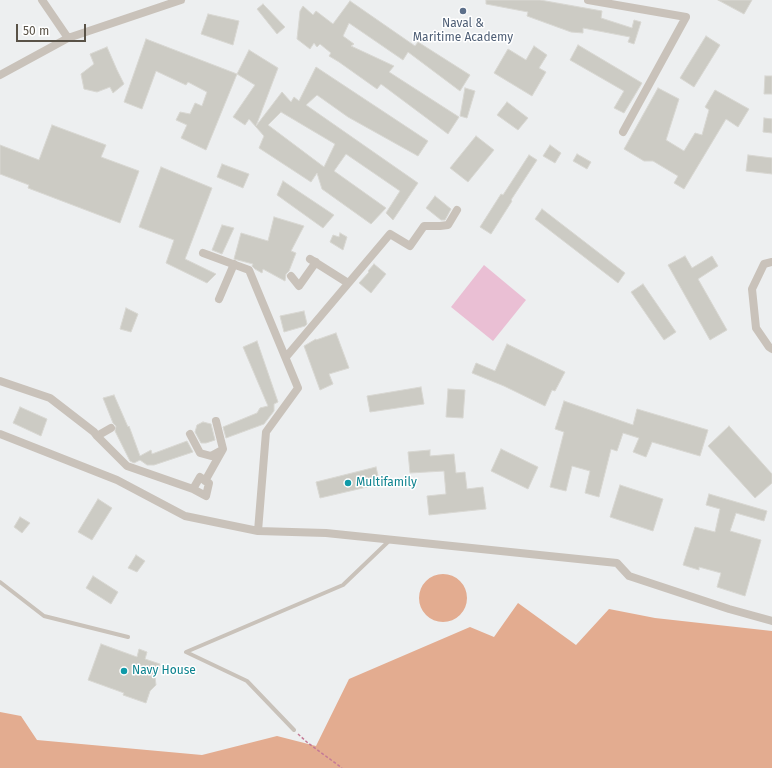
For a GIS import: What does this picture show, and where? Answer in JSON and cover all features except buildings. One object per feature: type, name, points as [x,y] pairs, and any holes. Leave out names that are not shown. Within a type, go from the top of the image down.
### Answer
[{"type":"street","points":[[42,0],[68,38]]},
{"type":"street","points":[[0,74],[68,38],[181,0]]},
{"type":"street","points":[[588,0],[686,18],[623,132]]},
{"type":"street","points":[[286,357],[390,234],[410,246],[424,226],[448,225],[457,210]]},
{"type":"street","points":[[203,253],[249,270],[298,388],[266,432],[258,531]]},
{"type":"street","points":[[291,276],[299,286],[313,260],[348,283]]},
{"type":"street","points":[[772,262],[764,264],[752,289],[756,328],[772,350]]},
{"type":"street","points":[[219,299],[234,264]]},
{"type":"street","points":[[0,382],[50,398],[94,432],[127,466],[193,489],[206,496],[209,483],[200,478],[193,489]]},
{"type":"street","points":[[205,481],[223,449],[216,421]]},
{"type":"street","points":[[97,436],[111,428]]},
{"type":"street","points":[[0,434],[117,480],[184,516],[258,531],[326,533],[616,563],[629,576],[729,609],[772,621]]},
{"type":"street","points":[[190,434],[200,453],[211,456],[223,449]]},
{"type":"lane","points":[[294,730],[247,681],[186,652],[342,585],[390,540]]},
{"type":"lane","points":[[0,582],[44,616],[128,637]]},
{"type":"path","points":[[294,730],[308,744],[342,768]]},
{"type":"shaded area","points":[[484,265],[526,300],[493,341],[451,307]]},
{"type":"shaded area","points":[[438,574],[448,574],[460,581],[467,593],[467,603],[460,615],[448,622],[438,622],[430,618],[423,611],[419,603],[419,593],[423,585],[430,578]]},
{"type":"shaded area","points":[[518,603],[576,645],[609,609],[655,618],[772,631],[772,768],[0,768],[0,712],[21,716],[37,740],[202,755],[277,736],[316,746],[349,679],[470,627],[494,637]]},
{"type":"place","name":"Naval & Maritime Academy","points":[[463,11]]},
{"type":"place","name":"Multifamily","points":[[348,483]]},
{"type":"place","name":"Navy House","points":[[124,671]]}]
